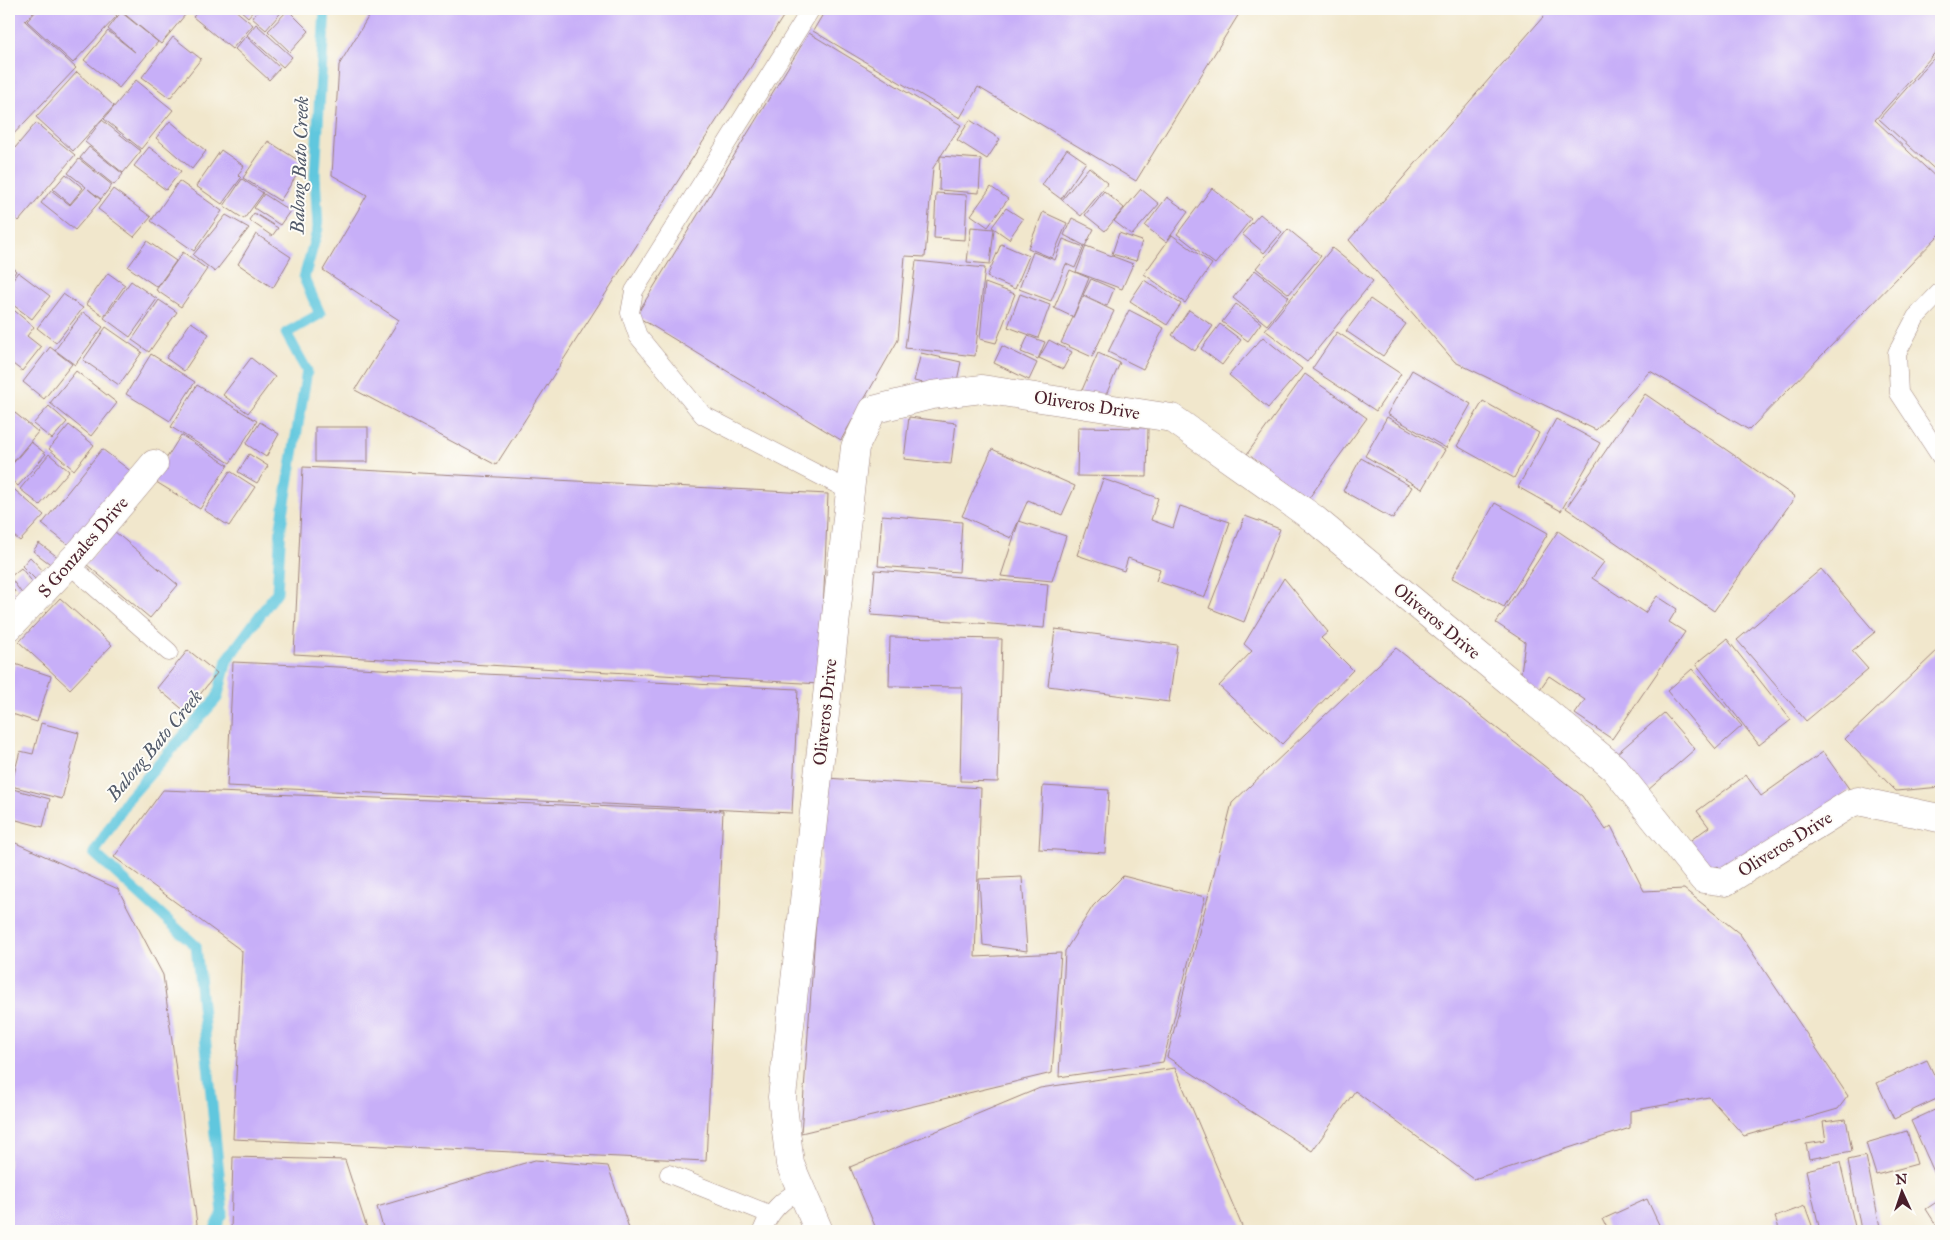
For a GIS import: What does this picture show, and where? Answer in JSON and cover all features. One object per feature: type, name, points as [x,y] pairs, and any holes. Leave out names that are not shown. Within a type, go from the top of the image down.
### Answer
[{"type":"street","name":"Oliveros Drive","points":[[819,1231],[790,1164],[782,1097],[855,447],[873,410],[932,395],[982,389],[1172,418],[1314,518],[1614,768],[1703,879],[1725,882],[1851,803],[1858,801],[1939,818]]},
{"type":"street","name":"S Gonzales Drive","points":[[9,626],[69,564],[154,464]]},
{"type":"lane","points":[[811,9],[634,291],[630,313],[638,336],[703,415],[850,491]]},
{"type":"lane","points":[[1941,291],[1916,317],[1897,353],[1899,393],[1941,458]]},
{"type":"lane","points":[[69,564],[169,652]]},
{"type":"lane","points":[[669,1174],[769,1214]]},
{"type":"lane","points":[[762,1231],[769,1214],[786,1198],[801,1190]]},
{"type":"building","points":[[9,9],[37,9],[25,21],[76,68],[9,139]]},
{"type":"building","points":[[38,9],[109,9],[117,16],[73,63],[27,21]]},
{"type":"building","points":[[124,9],[190,9],[161,44],[122,12]]},
{"type":"building","points":[[200,9],[234,9],[253,25],[232,49],[193,17]]},
{"type":"building","points":[[239,9],[255,9],[248,17]]},
{"type":"building","points":[[259,9],[284,9],[266,30],[252,18]]},
{"type":"building","points":[[373,9],[788,9],[496,465],[355,390],[399,320],[323,270],[367,195],[332,175],[339,65]]},
{"type":"building","points":[[826,9],[1242,9],[1136,181],[978,87],[960,118],[813,31]]},
{"type":"building","points":[[1550,9],[1941,9],[1941,46],[1875,120],[1941,182],[1941,233],[1749,430],[1650,371],[1596,430],[1455,362],[1349,240]]},
{"type":"building","points":[[288,10],[309,31],[290,52],[268,31]]},
{"type":"building","points":[[121,12],[158,42],[119,88],[84,60],[108,31],[135,52],[108,29]]},
{"type":"building","points":[[256,24],[292,57],[283,67],[247,35]]},
{"type":"building","points":[[809,33],[961,125],[933,168],[925,257],[905,256],[898,340],[841,440],[636,316]]},
{"type":"building","points":[[246,36],[280,68],[269,80],[235,49]]},
{"type":"building","points":[[173,37],[201,59],[170,98],[142,77]]},
{"type":"building","points":[[1941,50],[1941,175],[1879,119]]},
{"type":"building","points":[[77,72],[114,106],[73,151],[36,117]]},
{"type":"building","points":[[136,80],[173,110],[141,149],[104,119]]},
{"type":"building","points":[[102,120],[141,151],[123,173],[85,142]]},
{"type":"building","points":[[970,120],[1000,139],[987,159],[957,140]]},
{"type":"building","points":[[170,121],[206,151],[192,169],[156,138]]},
{"type":"building","points":[[36,123],[75,155],[19,221],[9,212],[9,155]]},
{"type":"building","points":[[268,141],[304,164],[280,201],[243,178]]},
{"type":"building","points":[[89,147],[123,174],[114,185],[80,158]]},
{"type":"building","points":[[149,147],[181,171],[166,190],[134,166]]},
{"type":"building","points":[[1067,149],[1086,162],[1061,199],[1042,185]]},
{"type":"building","points":[[221,150],[244,166],[238,175],[241,178],[222,204],[196,186]]},
{"type":"building","points":[[940,156],[981,159],[979,193],[939,190]]},
{"type":"building","points":[[79,159],[112,185],[101,199],[88,189],[101,200],[75,230],[41,203],[51,190],[70,205],[86,187],[68,173]]},
{"type":"building","points":[[1089,167],[1108,183],[1081,216],[1062,200]]},
{"type":"building","points":[[66,174],[83,188],[70,204],[53,189]]},
{"type":"building","points":[[242,179],[263,193],[244,219],[224,206]]},
{"type":"building","points":[[179,181],[222,211],[194,251],[151,221]]},
{"type":"building","points":[[991,187],[1008,199],[988,227],[971,215]]},
{"type":"building","points":[[1212,188],[1251,219],[1215,264],[1177,234]]},
{"type":"building","points":[[113,189],[151,217],[134,237],[98,209]]},
{"type":"building","points":[[1141,189],[1159,204],[1132,235],[1114,221]]},
{"type":"building","points":[[1104,191],[1124,208],[1105,231],[1085,215]]},
{"type":"building","points":[[936,193],[967,195],[965,240],[934,238]]},
{"type":"building","points":[[264,194],[290,211],[280,225],[254,208]]},
{"type":"building","points":[[1167,197],[1188,212],[1166,242],[1145,226]]},
{"type":"building","points":[[1006,208],[1023,219],[1009,239],[992,227]]},
{"type":"building","points":[[1043,212],[1067,223],[1052,258],[1028,248]]},
{"type":"building","points":[[254,213],[278,228],[272,236],[249,220]]},
{"type":"building","points":[[1260,214],[1282,232],[1264,253],[1242,234]]},
{"type":"building","points":[[226,215],[249,228],[215,272],[193,255]]},
{"type":"building","points":[[1072,218],[1094,229],[1085,246],[1064,235]]},
{"type":"building","points":[[971,227],[994,229],[990,264],[967,262]]},
{"type":"building","points":[[1288,229],[1321,256],[1289,294],[1256,268]]},
{"type":"building","points":[[1119,233],[1142,241],[1136,261],[1112,254]]},
{"type":"building","points":[[256,234],[291,257],[273,288],[238,264]]},
{"type":"building","points":[[1172,235],[1212,264],[1185,303],[1144,274]]},
{"type":"building","points":[[1063,239],[1084,247],[1075,268],[1066,264],[1051,301],[1019,289],[1033,252],[1055,260]]},
{"type":"building","points":[[147,241],[176,261],[157,287],[128,267]]},
{"type":"building","points":[[1001,244],[1029,256],[1015,289],[987,277]]},
{"type":"building","points":[[1086,246],[1133,264],[1122,289],[1076,272]]},
{"type":"building","points":[[1332,248],[1373,281],[1307,362],[1265,330]]},
{"type":"building","points":[[183,252],[207,269],[181,307],[156,290]]},
{"type":"building","points":[[916,261],[985,268],[975,356],[905,348]]},
{"type":"building","points":[[9,265],[16,271],[9,281]]},
{"type":"building","points":[[1070,270],[1089,278],[1073,317],[1054,308]]},
{"type":"building","points":[[1255,270],[1289,297],[1267,325],[1233,298]]},
{"type":"building","points":[[18,272],[50,296],[32,319],[9,302],[9,284]]},
{"type":"building","points":[[108,273],[125,285],[104,316],[86,304]]},
{"type":"building","points":[[1091,279],[1114,289],[1107,306],[1083,295]]},
{"type":"building","points":[[1144,280],[1181,304],[1167,325],[1130,301]]},
{"type":"building","points":[[131,281],[157,299],[130,337],[104,318]]},
{"type":"building","points":[[985,283],[1015,294],[996,343],[980,339]]},
{"type":"building","points":[[63,294],[83,308],[56,343],[37,328]]},
{"type":"building","points":[[1020,294],[1050,305],[1038,338],[1008,327]]},
{"type":"building","points":[[1083,296],[1114,311],[1092,357],[1061,343]]},
{"type":"building","points":[[1370,299],[1406,324],[1383,356],[1346,331]]},
{"type":"building","points":[[159,300],[177,312],[149,352],[132,340]]},
{"type":"building","points":[[1236,304],[1261,323],[1248,341],[1222,322]]},
{"type":"building","points":[[9,306],[34,327],[27,336],[41,347],[22,371],[9,361]]},
{"type":"building","points":[[1129,310],[1164,328],[1143,369],[1108,352]]},
{"type":"building","points":[[1189,310],[1213,326],[1195,351],[1172,335]]},
{"type":"building","points":[[83,312],[103,327],[75,365],[55,350]]},
{"type":"building","points":[[191,322],[209,334],[184,371],[166,358]]},
{"type":"building","points":[[1220,324],[1241,340],[1222,365],[1201,349]]},
{"type":"building","points":[[106,327],[142,352],[119,385],[83,360]]},
{"type":"building","points":[[1337,332],[1401,374],[1376,411],[1312,369]]},
{"type":"building","points":[[1028,336],[1045,342],[1038,359],[1021,352]]},
{"type":"building","points":[[1263,337],[1302,369],[1268,408],[1229,375]]},
{"type":"building","points":[[1049,340],[1072,352],[1063,369],[1039,358]]},
{"type":"building","points":[[1002,346],[1037,363],[1029,380],[994,363]]},
{"type":"building","points":[[50,347],[72,364],[44,399],[23,382]]},
{"type":"building","points":[[921,353],[961,362],[955,390],[914,381]]},
{"type":"building","points":[[1098,353],[1120,363],[1101,406],[1079,397]]},
{"type":"building","points":[[151,354],[195,382],[170,421],[126,394]]},
{"type":"building","points":[[251,358],[275,377],[248,413],[223,395]]},
{"type":"building","points":[[1412,370],[1471,404],[1446,448],[1387,414]]},
{"type":"building","points":[[76,371],[117,403],[91,436],[50,403]]},
{"type":"building","points":[[1305,374],[1367,418],[1309,498],[1247,454]]},
{"type":"building","points":[[197,385],[257,421],[230,463],[171,427]]},
{"type":"building","points":[[1645,394],[1795,497],[1714,611],[1566,508]]},
{"type":"building","points":[[1483,401],[1539,433],[1514,478],[1457,446]]},
{"type":"building","points":[[49,406],[67,422],[52,439],[33,424]]},
{"type":"building","points":[[9,408],[38,432],[9,467]]},
{"type":"building","points":[[909,417],[956,423],[951,464],[904,459]]},
{"type":"building","points":[[1387,417],[1445,450],[1422,489],[1365,456]]},
{"type":"building","points":[[1556,419],[1600,443],[1561,511],[1518,487]]},
{"type":"building","points":[[260,422],[279,434],[266,457],[246,444]]},
{"type":"building","points":[[69,425],[94,445],[74,470],[49,449]]},
{"type":"building","points":[[315,427],[368,427],[368,462],[315,462]]},
{"type":"building","points":[[1078,427],[1148,428],[1147,477],[1077,476]]},
{"type":"building","points":[[181,435],[228,465],[200,509],[153,480]]},
{"type":"building","points":[[31,442],[46,454],[18,486],[9,478],[9,468]]},
{"type":"building","points":[[102,449],[137,476],[76,551],[42,524]]},
{"type":"building","points":[[992,449],[1075,486],[1062,515],[1028,500],[1011,538],[962,516]]},
{"type":"building","points":[[49,454],[69,471],[40,505],[20,489]]},
{"type":"building","points":[[249,454],[268,466],[257,483],[238,472]]},
{"type":"building","points":[[1361,458],[1412,487],[1393,519],[1343,491]]},
{"type":"building","points":[[303,467],[828,494],[820,684],[294,654]]},
{"type":"building","points":[[230,471],[255,487],[229,526],[204,510]]},
{"type":"building","points":[[1103,479],[1158,498],[1151,520],[1173,528],[1180,506],[1230,522],[1205,597],[1156,581],[1160,569],[1128,558],[1124,571],[1077,555]]},
{"type":"building","points":[[9,485],[44,515],[20,541],[9,532]]},
{"type":"building","points":[[1495,503],[1548,533],[1504,607],[1452,578]]},
{"type":"building","points":[[882,515],[962,522],[959,572],[878,566]]},
{"type":"building","points":[[1245,516],[1280,529],[1244,622],[1209,608]]},
{"type":"building","points":[[1019,521],[1066,536],[1052,581],[1001,576]]},
{"type":"building","points":[[114,531],[178,585],[150,618],[86,564]]},
{"type":"building","points":[[1558,531],[1604,562],[1592,578],[1645,613],[1657,596],[1677,609],[1669,622],[1685,632],[1612,739],[1575,714],[1585,700],[1549,676],[1538,692],[1520,680],[1525,642],[1496,623]]},
{"type":"building","points":[[39,543],[59,558],[53,566],[33,551]]},
{"type":"building","points":[[30,557],[47,575],[39,583],[22,566]]},
{"type":"building","points":[[21,568],[35,585],[23,595],[10,577]]},
{"type":"building","points":[[1821,569],[1875,632],[1852,651],[1868,669],[1806,721],[1737,640]]},
{"type":"building","points":[[875,570],[1048,584],[1044,628],[871,615]]},
{"type":"building","points":[[1284,578],[1328,632],[1321,638],[1353,670],[1282,744],[1219,686],[1252,651],[1244,644]]},
{"type":"building","points":[[9,588],[15,591],[9,606]]},
{"type":"building","points":[[60,598],[112,645],[70,689],[19,642]]},
{"type":"building","points":[[1055,629],[1177,645],[1169,702],[1048,686]]},
{"type":"building","points":[[890,637],[1002,639],[998,782],[960,781],[962,687],[889,686]]},
{"type":"building","points":[[1727,639],[1791,720],[1759,745],[1696,664]]},
{"type":"building","points":[[1941,647],[1941,787],[1896,791],[1845,739]]},
{"type":"building","points":[[1396,648],[1582,796],[1606,830],[1611,826],[1644,891],[1684,889],[1740,934],[1848,1096],[1838,1109],[1744,1136],[1709,1097],[1630,1111],[1630,1128],[1474,1179],[1355,1091],[1312,1151],[1167,1057],[1232,803]]},
{"type":"building","points":[[188,650],[217,673],[186,712],[157,688]]},
{"type":"building","points":[[233,662],[798,689],[792,813],[227,786]]},
{"type":"building","points":[[15,664],[51,676],[37,722],[9,713],[9,683]]},
{"type":"building","points":[[1692,669],[1742,726],[1716,749],[1667,691]]},
{"type":"building","points":[[1664,713],[1695,749],[1647,791],[1615,755]]},
{"type":"building","points":[[41,723],[79,733],[62,799],[11,786],[20,751],[33,754]]},
{"type":"building","points":[[1823,752],[1850,790],[1726,877],[1718,866],[1710,872],[1688,842],[1709,827],[1697,811],[1746,775],[1761,796]]},
{"type":"building","points":[[826,778],[981,788],[975,957],[1061,953],[1052,1073],[801,1133]]},
{"type":"building","points":[[1043,786],[1109,790],[1105,853],[1039,849]]},
{"type":"building","points":[[9,788],[50,799],[43,827],[9,818]]},
{"type":"building","points":[[163,790],[723,811],[706,1161],[233,1139],[242,951],[114,857]]},
{"type":"building","points":[[9,840],[118,889],[163,975],[197,1224],[188,1231],[9,1231]]},
{"type":"building","points":[[1123,876],[1205,897],[1163,1062],[1059,1077],[1065,951],[1093,906]]},
{"type":"building","points":[[1022,877],[1027,951],[983,945],[979,879]]},
{"type":"building","points":[[1927,1060],[1941,1089],[1941,1097],[1894,1119],[1877,1083]]},
{"type":"building","points":[[1175,1068],[1244,1231],[877,1231],[850,1167],[1040,1088]]},
{"type":"building","points":[[1941,1107],[1941,1184],[1940,1185],[1911,1121]]},
{"type":"building","points":[[1846,1119],[1852,1151],[1809,1159],[1806,1144],[1826,1141],[1823,1122]]},
{"type":"building","points":[[1907,1131],[1917,1164],[1876,1175],[1866,1143]]},
{"type":"building","points":[[1866,1156],[1880,1227],[1861,1230],[1848,1160]]},
{"type":"building","points":[[233,1157],[345,1160],[368,1231],[231,1231]]},
{"type":"building","points":[[535,1160],[608,1166],[630,1231],[384,1231],[377,1207]]},
{"type":"building","points":[[1840,1162],[1856,1231],[1820,1231],[1806,1170]]},
{"type":"building","points":[[1647,1199],[1662,1231],[1609,1231],[1603,1219]]},
{"type":"building","points":[[1941,1199],[1941,1231],[1940,1231],[1926,1209]]},
{"type":"building","points":[[1805,1206],[1814,1231],[1780,1231],[1775,1217]]},
{"type":"waterway","name":"Balong Bato Creek","points":[[214,1231],[223,1213],[196,946],[94,853],[127,800],[217,698],[227,660],[277,592],[281,526],[307,371],[286,333],[320,314],[304,278],[318,228],[315,175],[325,9]]}]
